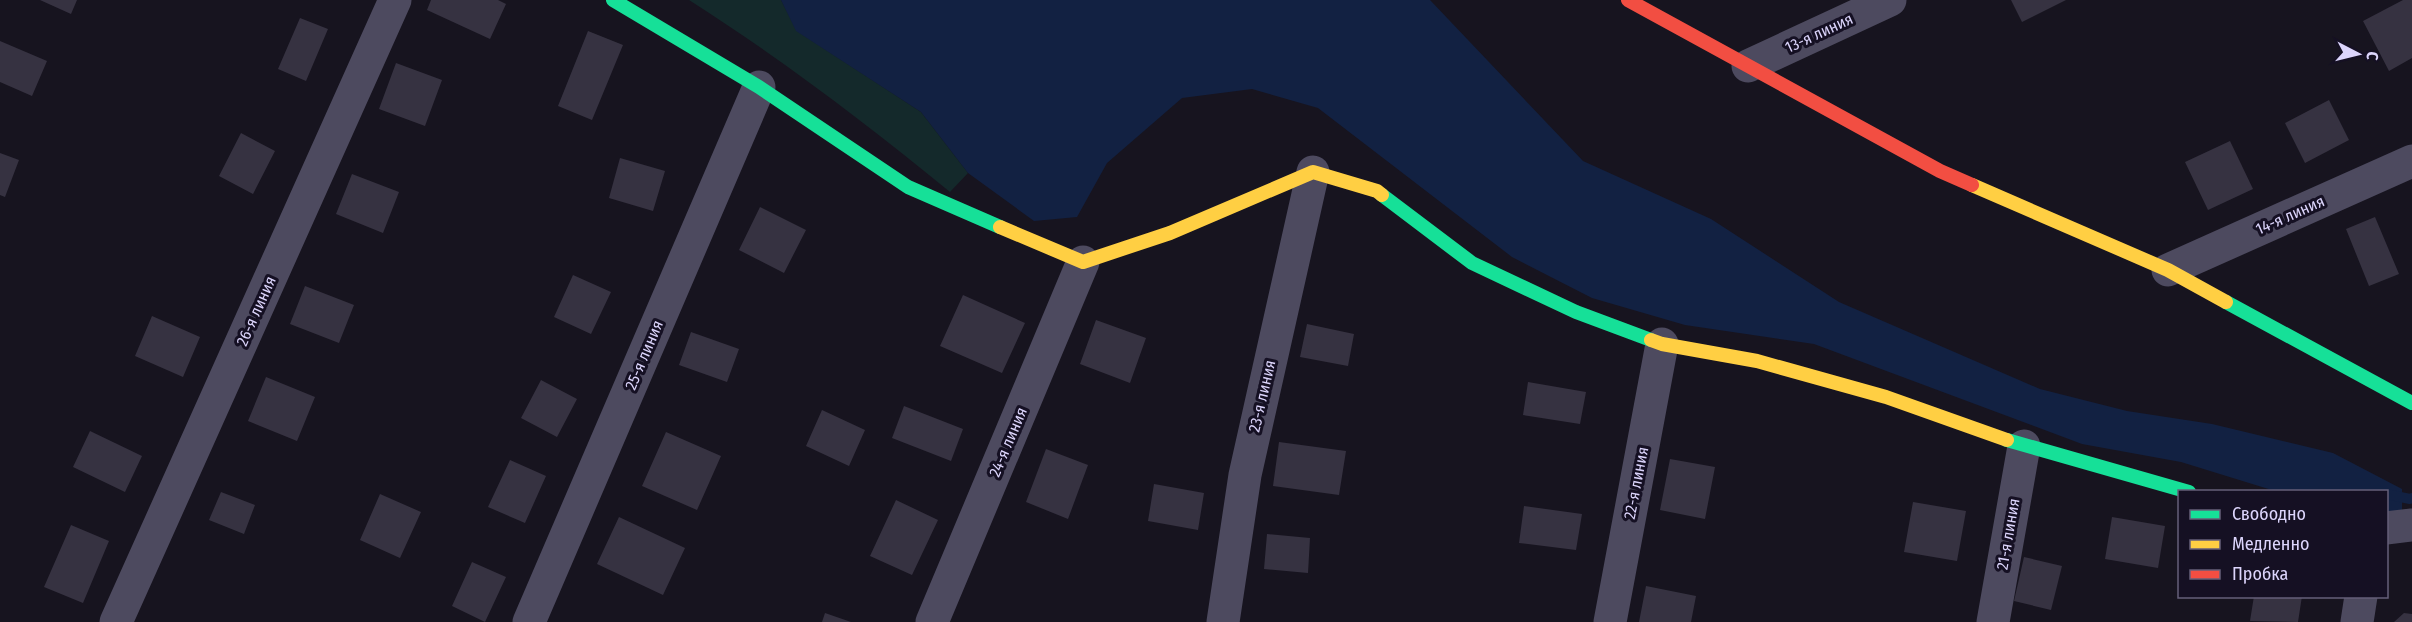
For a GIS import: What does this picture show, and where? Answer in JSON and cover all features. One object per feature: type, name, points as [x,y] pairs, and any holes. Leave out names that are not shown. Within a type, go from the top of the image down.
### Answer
[{"type":"street","name":"26-я линия","points":[[116,622],[395,0]]},
{"type":"street","points":[[613,0],[759,87],[908,187],[1083,262],[1170,233],[1313,172],[1377,191],[1472,263],[1576,312],[1662,344],[1757,361],[1886,397],[2024,446],[2181,490]]},
{"type":"street","points":[[1628,0],[1940,171],[2168,270],[2412,404]]},
{"type":"street","name":"13-я линия","points":[[1748,66],[1890,0]]},
{"type":"street","name":"25-я линия","points":[[529,622],[759,87]]},
{"type":"street","name":"14-я линия","points":[[2168,270],[2412,161]]},
{"type":"street","name":"23-я линия","points":[[1223,622],[1245,475],[1313,172]]},
{"type":"street","name":"24-я линия","points":[[932,622],[1083,262]]},
{"type":"street","name":"22-я линия","points":[[1610,622],[1662,344]]},
{"type":"street","name":"21-я линия","points":[[1993,622],[2024,446]]},
{"type":"street","points":[[2388,528],[2412,525]]},
{"type":"street","points":[[2357,622],[2361,598]]},
{"type":"green space","points":[[689,0],[781,0],[797,31],[921,112],[968,173],[950,192],[822,92]]},
{"type":"water","points":[[781,0],[1430,0],[1583,161],[1711,219],[1839,302],[2040,389],[2127,411],[2212,424],[2333,453],[2402,489],[2402,516],[2388,514],[2388,490],[2272,490],[2181,462],[2082,444],[1814,344],[1685,325],[1592,298],[1512,257],[1318,108],[1252,89],[1182,98],[1107,163],[1077,217],[1034,221],[968,173],[921,112],[796,31]]},
{"type":"building","points":[[40,0],[77,0],[71,14]]},
{"type":"building","points":[[431,0],[498,0],[506,4],[490,39],[427,10]]},
{"type":"building","points":[[2011,0],[2066,0],[2022,22]]},
{"type":"building","points":[[2403,0],[2412,0],[2412,58],[2389,71],[2363,21]]},
{"type":"building","points":[[300,18],[328,29],[306,81],[278,69]]},
{"type":"building","points":[[588,31],[623,45],[592,120],[558,106]]},
{"type":"building","points":[[0,41],[47,61],[32,96],[0,82]]},
{"type":"building","points":[[396,63],[442,80],[425,126],[379,109]]},
{"type":"building","points":[[2329,100],[2349,140],[2305,163],[2285,123]]},
{"type":"building","points":[[241,133],[275,151],[253,194],[219,176]]},
{"type":"building","points":[[2230,141],[2253,189],[2208,210],[2185,162]]},
{"type":"building","points":[[0,153],[19,160],[5,197],[0,195]]},
{"type":"building","points":[[620,158],[665,171],[653,211],[609,198]]},
{"type":"building","points":[[352,174],[399,192],[383,233],[336,214]]},
{"type":"building","points":[[760,207],[806,230],[784,273],[739,250]]},
{"type":"building","points":[[2375,217],[2399,274],[2369,286],[2346,229]]},
{"type":"building","points":[[573,275],[611,292],[591,334],[554,317]]},
{"type":"building","points":[[305,286],[354,305],[339,343],[290,324]]},
{"type":"building","points":[[963,295],[1025,323],[1002,373],[940,346]]},
{"type":"building","points":[[152,316],[200,337],[183,377],[135,356]]},
{"type":"building","points":[[1096,320],[1146,338],[1130,383],[1080,364]]},
{"type":"building","points":[[1307,324],[1354,334],[1348,366],[1300,357]]},
{"type":"building","points":[[691,332],[739,349],[727,382],[679,365]]},
{"type":"building","points":[[266,377],[315,397],[297,441],[248,421]]},
{"type":"building","points":[[541,380],[577,399],[557,437],[521,418]]},
{"type":"building","points":[[1528,382],[1586,392],[1580,424],[1523,415]]},
{"type":"building","points":[[904,406],[963,429],[951,461],[892,438]]},
{"type":"building","points":[[822,410],[865,430],[849,466],[806,446]]},
{"type":"building","points":[[90,431],[142,456],[125,492],[73,467]]},
{"type":"building","points":[[666,432],[721,456],[697,510],[642,486]]},
{"type":"building","points":[[1279,442],[1346,451],[1339,495],[1273,486]]},
{"type":"building","points":[[1046,449],[1088,465],[1068,519],[1026,502]]},
{"type":"building","points":[[1670,459],[1715,467],[1705,519],[1660,510]]},
{"type":"building","points":[[510,460],[546,476],[525,523],[488,507]]},
{"type":"building","points":[[1154,484],[1204,493],[1198,530],[1148,521]]},
{"type":"building","points":[[221,492],[255,505],[244,534],[209,520]]},
{"type":"building","points":[[380,494],[421,512],[400,558],[360,540]]},
{"type":"building","points":[[896,500],[938,520],[912,575],[870,556]]},
{"type":"building","points":[[1913,502],[1966,511],[1957,561],[1904,552]]},
{"type":"building","points":[[1524,506],[1582,514],[1576,550],[1519,543]]},
{"type":"building","points":[[619,517],[685,548],[663,595],[597,564]]},
{"type":"building","points":[[2112,517],[2165,526],[2158,568],[2105,559]]},
{"type":"building","points":[[71,525],[109,541],[83,603],[44,587]]},
{"type":"building","points":[[1267,534],[1310,538],[1308,573],[1264,569]]},
{"type":"building","points":[[2024,557],[2062,566],[2051,610],[2014,601]]},
{"type":"building","points":[[472,562],[506,577],[485,622],[452,606]]},
{"type":"building","points":[[1646,586],[1696,596],[1691,622],[1639,622]]},
{"type":"building","points":[[2254,598],[2302,598],[2298,622],[2250,621]]},
{"type":"building","points":[[825,613],[851,622],[822,622]]},
{"type":"building","points":[[2404,613],[2412,614],[2412,622],[2394,622]]},
{"type":"waterway","points":[[2388,494],[2412,498]]},
{"type":"traffic: fast","points":[[613,0],[759,87],[908,187],[1000,227]]},
{"type":"traffic: fast","points":[[1382,195],[1472,263],[1576,312],[1651,340]]},
{"type":"traffic: fast","points":[[2226,302],[2412,403]]},
{"type":"traffic: fast","points":[[2007,440],[2182,490]]},
{"type":"traffic: slow","points":[[1000,227],[1083,262],[1170,233],[1313,172],[1377,191],[1382,195]]},
{"type":"traffic: slow","points":[[1972,185],[2168,270],[2226,302]]},
{"type":"traffic: slow","points":[[1651,340],[1757,361],[1886,397],[2007,440]]},
{"type":"traffic: jam","points":[[1628,0],[1940,171],[1972,185]]}]
